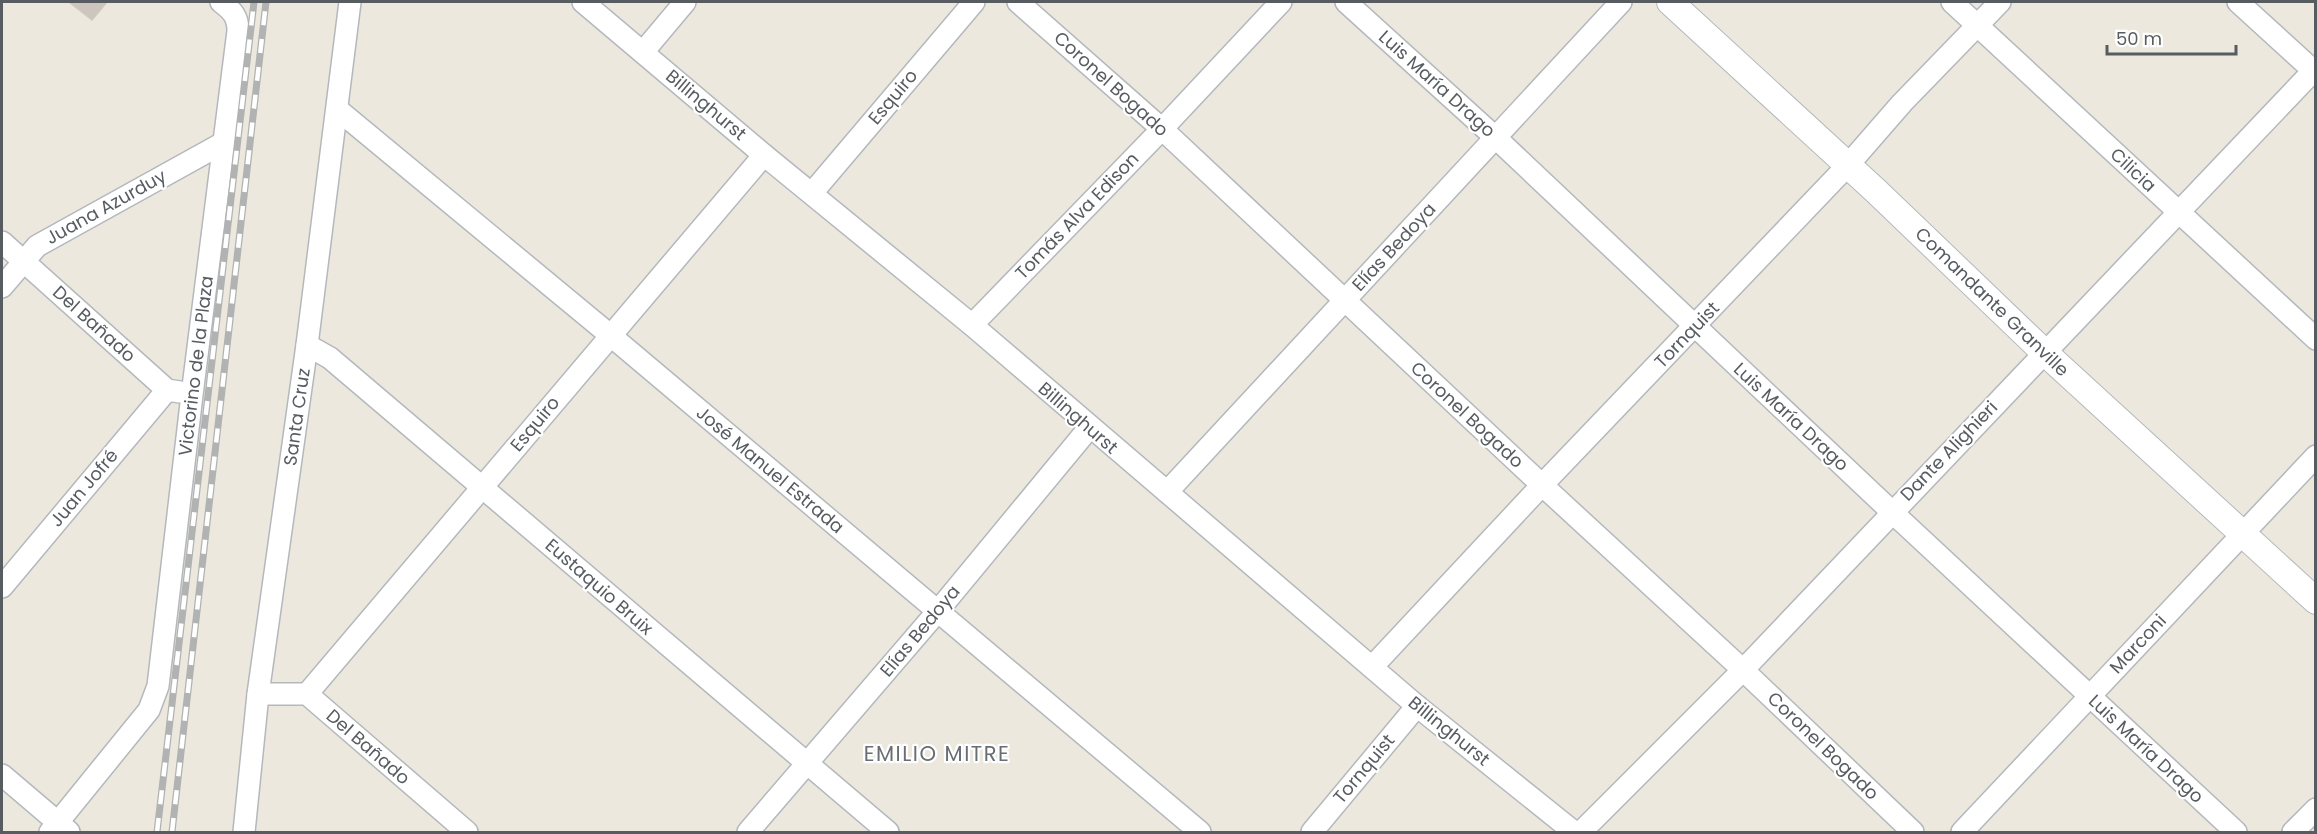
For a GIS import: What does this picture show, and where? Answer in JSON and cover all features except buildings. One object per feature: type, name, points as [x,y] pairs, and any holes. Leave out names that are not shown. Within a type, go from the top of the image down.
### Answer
[{"type":"street","name":"Victorino de la Plaza","points":[[59,829],[149,711],[161,669],[238,20],[232,10],[221,2]]},
{"type":"street","name":"Santa Cruz","points":[[244,832],[258,694],[307,345],[350,2]]},
{"type":"street","name":"Billinghurst","points":[[583,2],[764,155],[972,325],[1089,428],[1417,706],[1574,832]]},
{"type":"street","points":[[643,52],[685,2]]},
{"type":"street","name":"Esquiro","points":[[812,193],[974,2]]},
{"type":"street","name":"Coronel Bogado","points":[[1018,2],[1162,129],[1743,670],[1913,832]]},
{"type":"street","name":"Tomás Alva Edison","points":[[972,325],[1162,129],[1281,2]]},
{"type":"street","name":"Luis María Drago","points":[[1346,2],[1496,138],[1892,512],[2236,832]]},
{"type":"street","name":"Elías Bedoya","points":[[1167,492],[1621,2]]},
{"type":"street","name":"Comandante Granville","points":[[1670,2],[1848,165],[2044,352],[2316,601]]},
{"type":"street","name":"Cilicia","points":[[1952,2],[2316,339]]},
{"type":"street","name":"Tornquist","points":[[1372,667],[1542,485],[1848,165],[1902,103],[2000,2]]},
{"type":"street","points":[[2238,2],[2315,70]]},
{"type":"street","name":"Dante Alighieri","points":[[1581,832],[1743,670],[2315,70]]},
{"type":"street","name":"José Manuel Estrada","points":[[337,109],[610,335],[1200,832]]},
{"type":"street","name":"Juana Azurduy","points":[[2,287],[38,246],[223,143]]},
{"type":"street","name":"Esquiro","points":[[307,694],[764,155]]},
{"type":"street","name":"Del Bañado","points":[[2,242],[167,390]]},
{"type":"street","name":"Eustaquio Bruix","points":[[307,345],[330,358],[888,832]]},
{"type":"street","points":[[167,390],[192,395]]},
{"type":"street","name":"Juan Jofré","points":[[2,587],[167,390]]},
{"type":"street","name":"Elías Bedoya","points":[[748,832],[937,612],[1089,428]]},
{"type":"street","name":"Marconi","points":[[1962,832],[2316,456]]},
{"type":"street","points":[[258,694],[307,694]]},
{"type":"street","name":"Del Bañado","points":[[307,694],[467,832]]},
{"type":"street","name":"Tornquist","points":[[1312,832],[1417,706]]},
{"type":"street","points":[[2,775],[59,829]]},
{"type":"street","points":[[2293,832],[2316,809]]},
{"type":"railway","points":[[157,832],[254,2]]},
{"type":"railway","points":[[172,832],[266,2]]},
{"type":"district","name":"EMILIO MITRE","points":[[937,754]]}]
